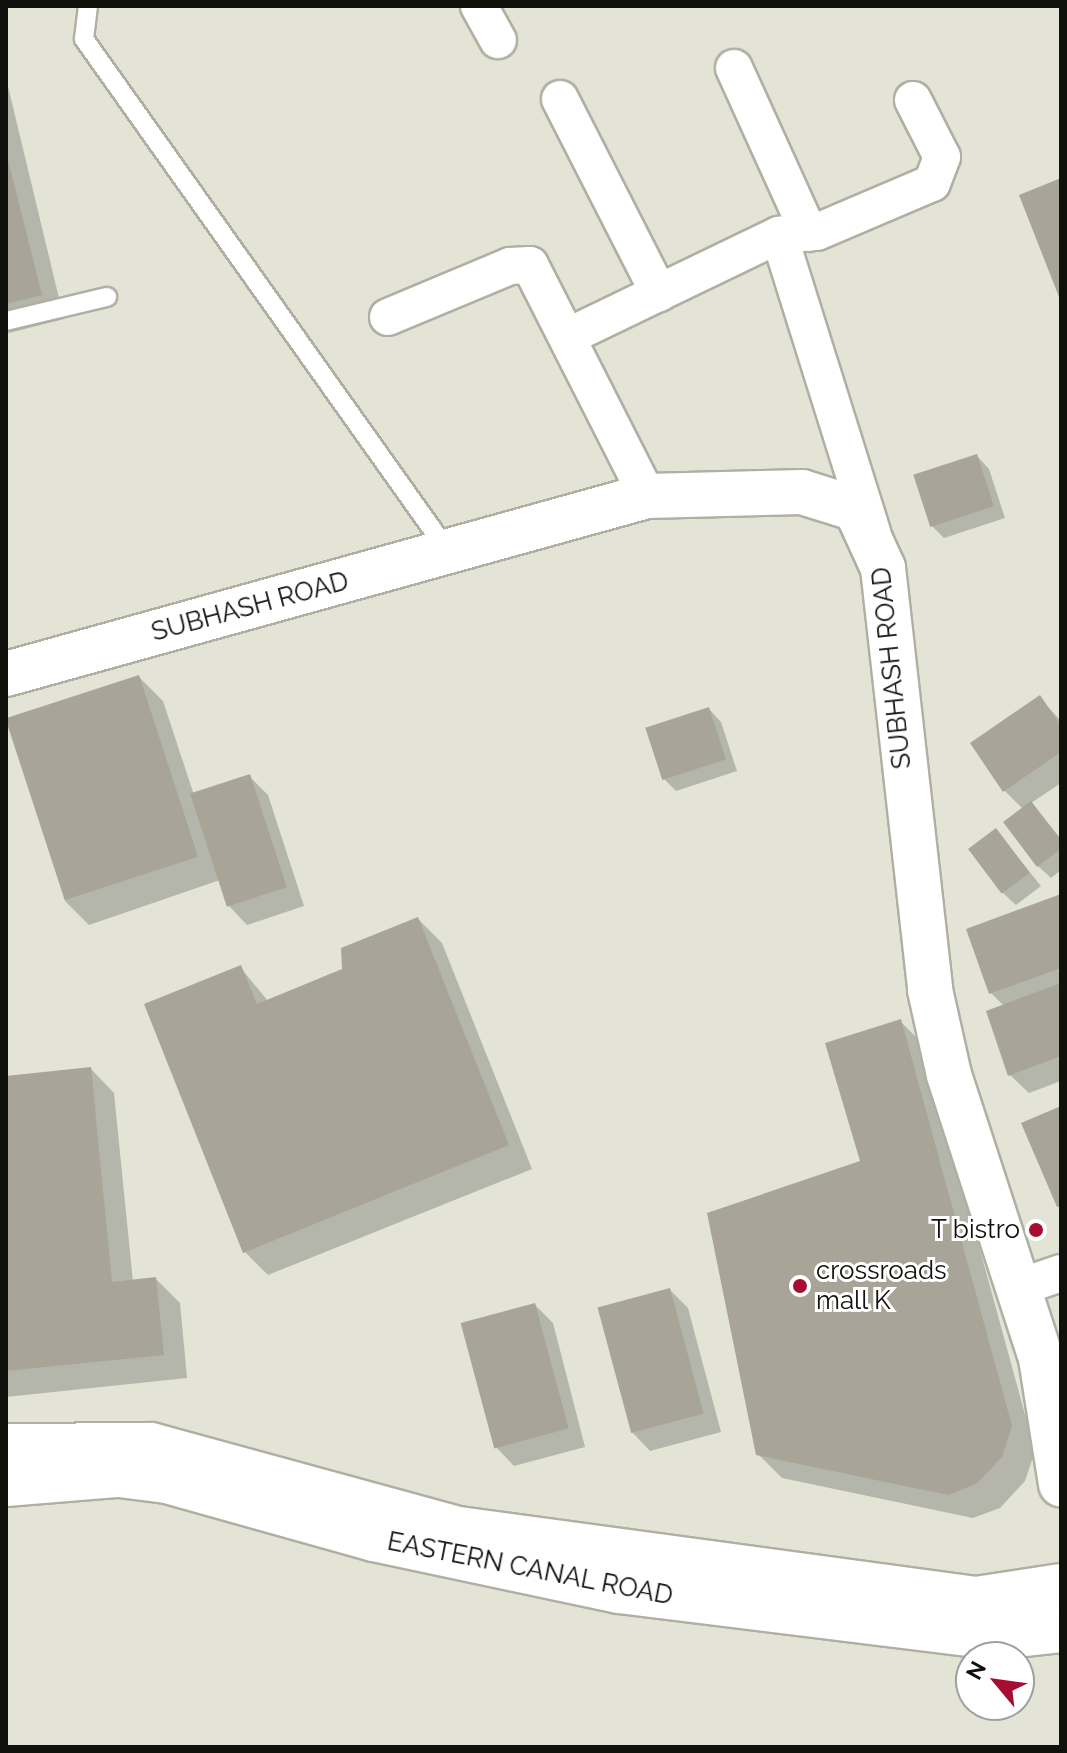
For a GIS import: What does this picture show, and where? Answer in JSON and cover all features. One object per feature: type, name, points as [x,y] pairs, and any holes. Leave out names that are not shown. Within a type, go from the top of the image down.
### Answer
[{"type":"main road","name":"SUBHASH ROAD","points":[[6,674],[647,496],[757,490],[825,495],[856,509],[875,542],[930,990],[949,1075],[1017,1288],[1051,1370],[1061,1484]]},
{"type":"main road","name":"EASTERN CANAL ROAD","points":[[6,1446],[151,1445],[459,1529],[961,1597],[1061,1586]]},
{"type":"main road","name":"EASTERN CANAL ROAD","points":[[6,1484],[119,1475],[167,1481],[374,1539],[619,1591],[996,1637],[1061,1630]]},
{"type":"street","points":[[479,6],[498,40]]},
{"type":"street","points":[[734,68],[794,234],[875,542]]},
{"type":"street","points":[[560,99],[659,293]]},
{"type":"street","points":[[571,335],[794,234],[940,174],[942,157],[913,100]]},
{"type":"street","points":[[388,317],[520,264],[539,276],[571,335],[647,496]]},
{"type":"street","points":[[1017,1288],[1061,1273]]},
{"type":"lane","points":[[88,6],[84,39],[449,552]]},
{"type":"lane","points":[[6,321],[107,297]]},
{"type":"building","points":[[6,152],[42,295],[6,304]]},
{"type":"building","points":[[1061,178],[1061,302],[1019,195]]},
{"type":"building","points":[[977,454],[994,506],[930,527],[913,475]]},
{"type":"building","points":[[139,675],[198,857],[65,900],[6,718]]},
{"type":"building","points":[[1040,695],[1061,726],[1061,752],[1003,792],[970,743]]},
{"type":"building","points":[[709,707],[726,759],[662,780],[645,728]]},
{"type":"building","points":[[250,774],[287,887],[227,907],[190,793]]},
{"type":"building","points":[[1031,801],[1061,840],[1061,849],[1037,867],[1003,822]]},
{"type":"building","points":[[996,828],[1030,873],[1002,894],[968,849]]},
{"type":"building","points":[[1061,894],[1061,968],[989,994],[966,929]]},
{"type":"building","points":[[418,917],[509,1145],[243,1253],[144,1004],[241,965],[257,1004],[342,969],[341,948]]},
{"type":"building","points":[[1061,983],[1061,1056],[1008,1076],[986,1011]]},
{"type":"building","points":[[901,1019],[1012,1426],[1002,1457],[976,1484],[948,1495],[756,1455],[707,1213],[860,1161],[825,1043]]},
{"type":"building","points":[[91,1067],[112,1282],[156,1277],[164,1355],[6,1371],[6,1076]]},
{"type":"building","points":[[1061,1106],[1061,1206],[1057,1207],[1021,1123]]},
{"type":"building","points":[[670,1288],[704,1414],[631,1433],[598,1307]]},
{"type":"building","points":[[535,1303],[569,1429],[494,1448],[461,1323]]},
{"type":"place","name":"T bistro","points":[[1036,1230]]},
{"type":"place","name":"crossroads mall K","points":[[800,1286]]}]
